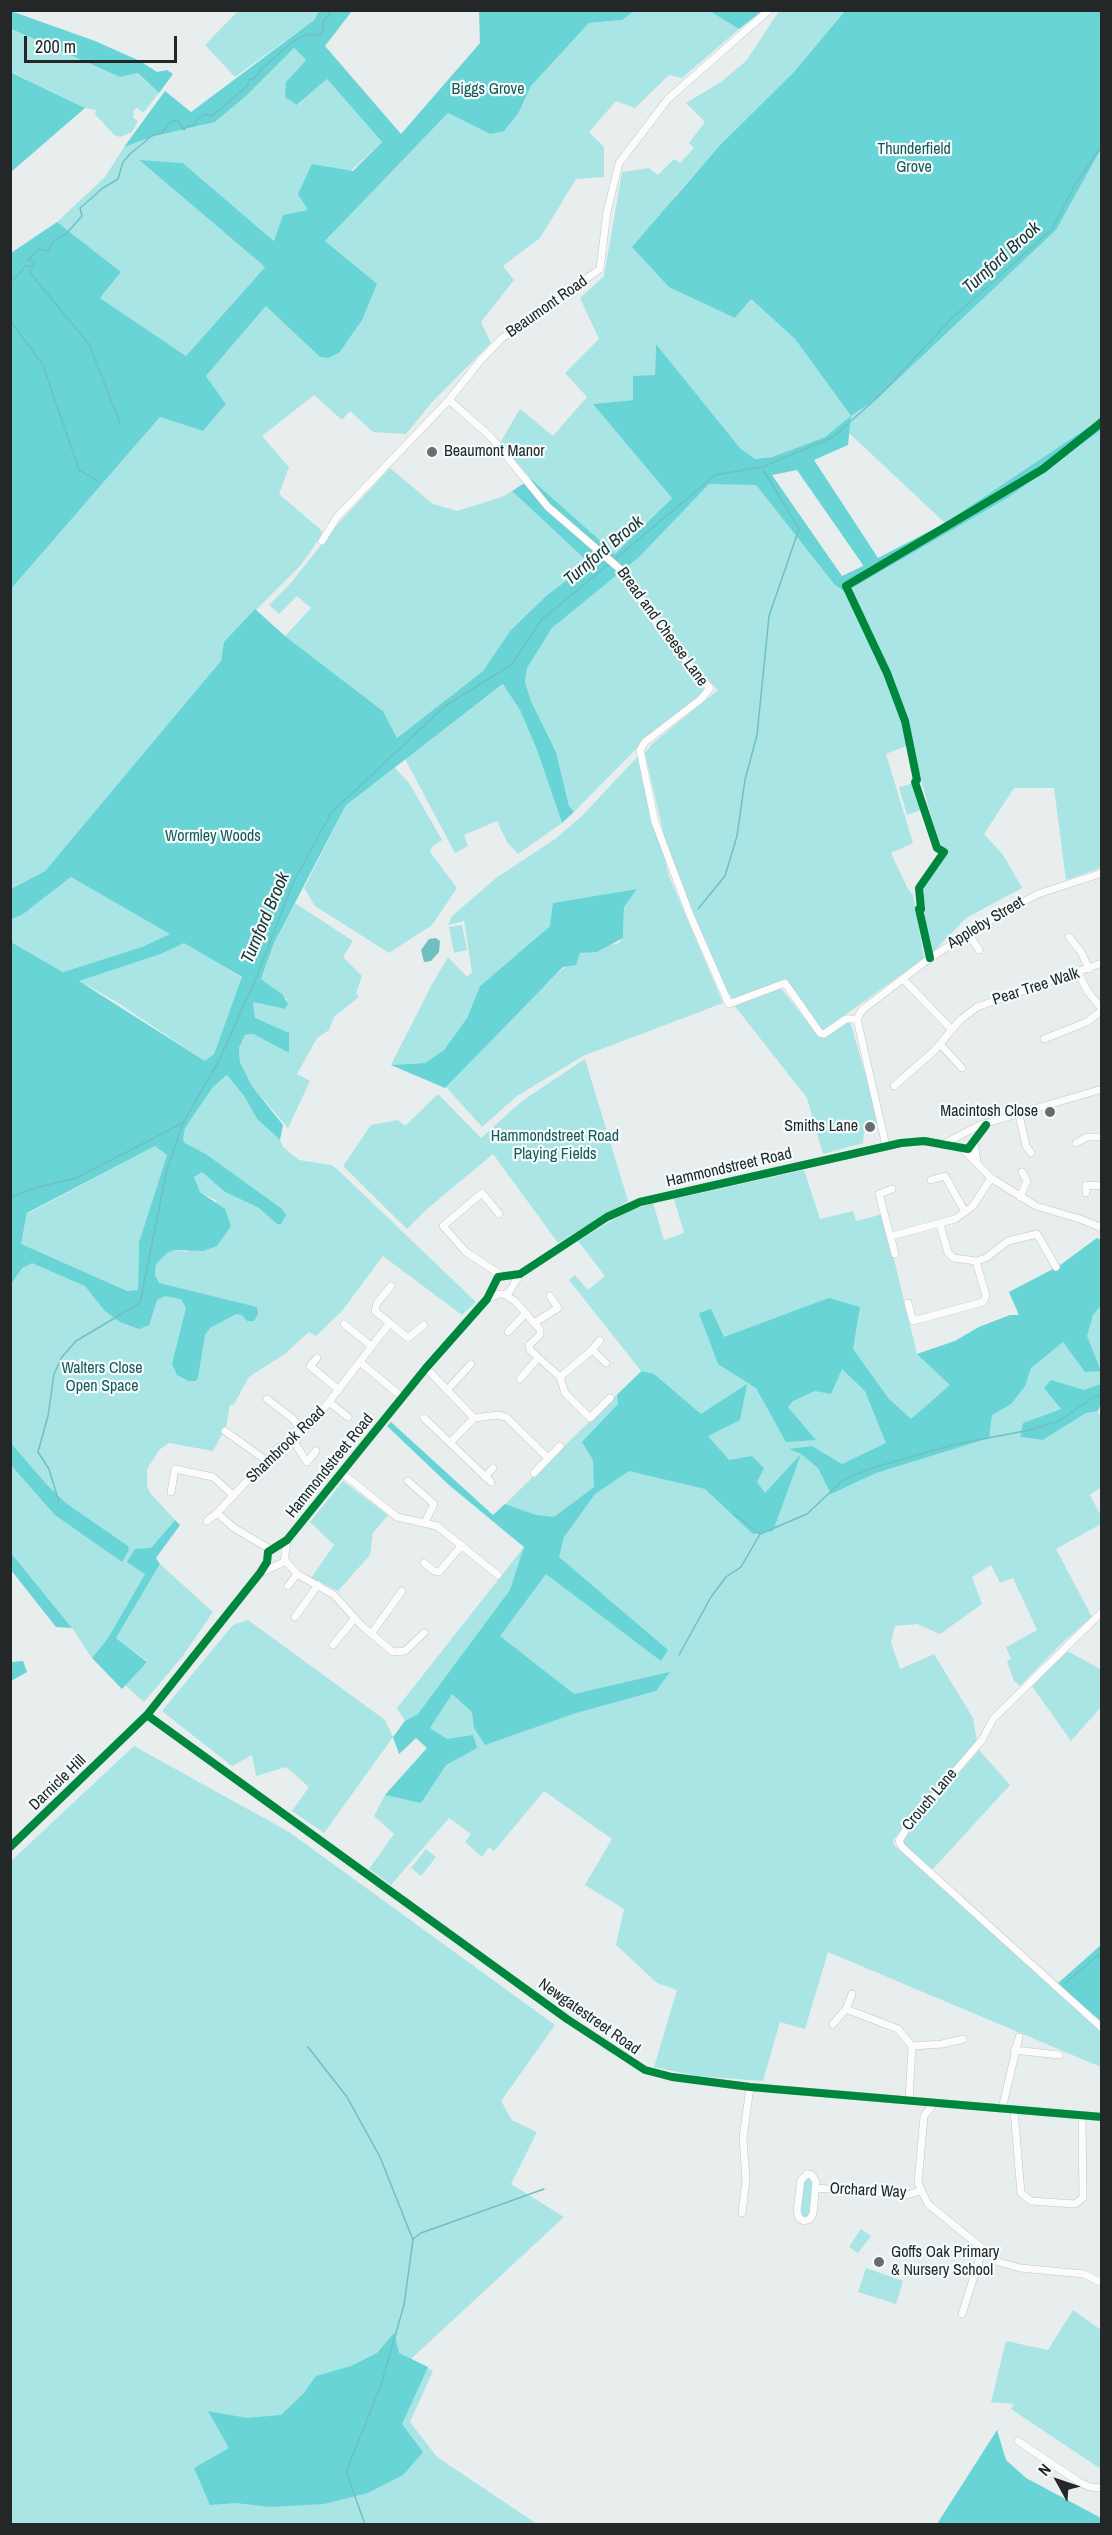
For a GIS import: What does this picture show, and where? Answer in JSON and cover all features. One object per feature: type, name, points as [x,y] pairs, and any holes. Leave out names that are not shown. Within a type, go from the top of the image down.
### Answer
[{"type":"street","name":"Beaumont Road","points":[[322,541],[337,517],[449,400],[501,339],[600,269],[607,212],[619,164],[668,99],[769,10]]},
{"type":"street","name":"Bread and Cheese Lane","points":[[449,400],[490,436],[548,507],[613,562],[667,639],[710,688],[701,699],[645,742],[640,750],[655,822],[690,915],[729,1004],[785,983],[820,1033],[824,1034],[846,1019],[857,1019]]},
{"type":"street","name":"Appleby Street","points":[[857,1019],[862,1010],[968,933],[1027,898],[1101,873]]},
{"type":"street","points":[[968,933],[979,950]]},
{"type":"street","points":[[1069,938],[1081,952],[1089,969]]},
{"type":"street","name":"Pear Tree Walk","points":[[894,1086],[940,1044],[951,1029],[982,1005],[1101,963]]},
{"type":"street","points":[[1044,1039],[1087,1022],[1101,1009],[1088,993],[1078,973]]},
{"type":"street","points":[[903,979],[951,1029]]},
{"type":"street","points":[[857,1019],[886,1146]]},
{"type":"street","points":[[940,1044],[962,1068]]},
{"type":"street","name":"Hammondstreet Road","points":[[945,1143],[980,1125],[1101,1089]]},
{"type":"street","points":[[1019,1115],[1026,1146],[1031,1153]]},
{"type":"street","points":[[962,1148],[971,1147],[986,1125]]},
{"type":"street","points":[[964,1132],[972,1135],[977,1162]]},
{"type":"street","points":[[958,1137],[962,1148],[991,1178],[1020,1197],[1036,1206],[1100,1225]]},
{"type":"street","points":[[1076,1143],[1087,1137],[1101,1137]]},
{"type":"street","name":"Hammondstreet Road","points":[[124,1738],[147,1715],[402,1397],[487,1299],[494,1284],[505,1276],[520,1274],[607,1217],[640,1202],[886,1146],[924,1141],[945,1143],[962,1148]]},
{"type":"street","points":[[1020,1197],[1027,1181],[1022,1172]]},
{"type":"street","points":[[931,1180],[945,1176],[965,1212]]},
{"type":"street","points":[[892,1236],[955,1219],[975,1203],[991,1178]]},
{"type":"street","points":[[1086,1193],[1086,1185],[1101,1186]]},
{"type":"street","points":[[892,1190],[879,1194],[895,1254]]},
{"type":"street","points":[[435,1233],[484,1191],[499,1214]]},
{"type":"street","points":[[940,1224],[950,1255],[976,1261],[992,1255],[1008,1241],[1037,1234],[1056,1267]]},
{"type":"street","points":[[443,1226],[463,1249],[505,1276],[513,1287],[515,1301]]},
{"type":"street","points":[[908,1303],[913,1321],[983,1302],[987,1296],[976,1261]]},
{"type":"street","points":[[490,1268],[494,1284],[502,1295],[515,1301],[541,1332],[529,1348],[560,1377],[566,1393],[590,1418]]},
{"type":"street","name":"Hammondstreet Road","points":[[487,1299],[502,1295],[513,1287],[520,1274]]},
{"type":"street","points":[[391,1286],[374,1309],[407,1342],[424,1325]]},
{"type":"street","points":[[534,1323],[561,1306],[550,1296]]},
{"type":"street","points":[[508,1332],[525,1314]]},
{"type":"street","points":[[344,1324],[371,1346]]},
{"type":"street","name":"Shambrook Road","points":[[207,1521],[234,1496],[278,1448],[302,1432],[361,1363],[389,1324]]},
{"type":"street","points":[[560,1377],[592,1350],[600,1340]]},
{"type":"street","points":[[592,1350],[606,1363]]},
{"type":"street","points":[[317,1358],[310,1366],[339,1390]]},
{"type":"street","points":[[520,1378],[538,1358]]},
{"type":"street","points":[[361,1363],[402,1397]]},
{"type":"street","points":[[448,1389],[471,1364]]},
{"type":"street","points":[[426,1368],[474,1418]]},
{"type":"street","points":[[584,1424],[610,1398]]},
{"type":"street","points":[[267,1399],[293,1419],[302,1432]]},
{"type":"street","name":"Shambrook Road","points":[[329,1402],[348,1417]]},
{"type":"street","points":[[450,1443],[474,1418],[498,1414],[506,1417],[548,1458]]},
{"type":"street","points":[[424,1418],[488,1479],[493,1468]]},
{"type":"street","points":[[225,1431],[267,1461]]},
{"type":"street","points":[[292,1439],[307,1462],[316,1451]]},
{"type":"street","points":[[534,1473],[560,1446]]},
{"type":"street","points":[[171,1492],[175,1469],[213,1477],[234,1496]]},
{"type":"street","points":[[342,1473],[394,1516],[437,1526],[498,1575]]},
{"type":"street","points":[[408,1481],[435,1503],[425,1522]]},
{"type":"street","points":[[217,1513],[294,1571],[334,1595],[371,1634],[397,1654],[409,1649],[424,1633]]},
{"type":"street","points":[[424,1563],[439,1572],[462,1545]]},
{"type":"street","points":[[288,1586],[294,1571]]},
{"type":"street","points":[[295,1617],[318,1585]]},
{"type":"street","points":[[371,1634],[402,1591]]},
{"type":"street","name":"Crouch Lane","points":[[1101,1612],[993,1719],[982,1740],[908,1826],[899,1841],[902,1847],[1101,2028]]},
{"type":"street","points":[[333,1646],[355,1618]]},
{"type":"street","name":"Newgatestreet Road","points":[[147,1715],[637,2066],[672,2077],[750,2087],[1101,2117]]},
{"type":"street","name":"Darnicle Hill","points":[[10,1847],[124,1738]]},
{"type":"street","points":[[833,2024],[846,2009],[852,1995]]},
{"type":"street","points":[[846,2009],[898,2029],[912,2046],[912,2101],[925,2113]]},
{"type":"street","points":[[1002,2109],[1011,2079],[1014,2050],[1019,2037]]},
{"type":"street","points":[[912,2046],[942,2044],[963,2039]]},
{"type":"street","points":[[1014,2050],[1059,2055]]},
{"type":"street","points":[[742,2213],[746,2179],[743,2138],[750,2087]]},
{"type":"street","points":[[934,2103],[925,2113],[918,2183],[920,2191],[934,2211],[982,2251],[1004,2264],[1084,2274],[1101,2283]]},
{"type":"street","points":[[1014,2110],[1021,2193],[1030,2201],[1075,2205],[1083,2198],[1082,2116]]},
{"type":"street","name":"Orchard Way","points":[[812,2175],[816,2182],[815,2187],[813,2214],[810,2219],[804,2221],[797,2214],[802,2177],[812,2175]]},
{"type":"street","name":"Orchard Way","points":[[815,2187],[907,2194],[920,2191]]},
{"type":"street","points":[[962,2314],[982,2251]]},
{"type":"street","points":[[1018,2441],[1079,2482],[1095,2489],[1101,2488]]},
{"type":"green space","points":[[710,10],[739,29],[682,78],[669,75],[635,108],[616,101],[589,132],[604,147],[604,177],[576,179],[540,238],[503,266],[514,280],[481,322],[491,343],[432,402],[406,434],[373,432],[350,411],[342,420],[314,395],[262,436],[289,467],[279,494],[321,530],[322,535],[300,566],[224,642],[222,661],[45,871],[11,889],[11,589],[160,417],[203,431],[226,404],[206,376],[267,305],[320,357],[325,241],[448,113],[490,134],[519,112],[531,86],[589,23],[622,20],[634,11]]},
{"type":"green space","points":[[11,11],[95,41],[140,61],[157,72],[167,70],[173,74],[159,93],[138,73],[120,77],[11,29]]},
{"type":"green space","points":[[238,11],[319,11],[314,20],[235,77],[205,45]]},
{"type":"green space","name":"Biggs Grove","points":[[319,11],[352,11],[325,46],[401,134],[480,43],[479,11],[634,11],[622,20],[589,23],[531,86],[519,112],[504,131],[490,134],[448,113],[325,241],[377,284],[362,320],[339,353],[328,358],[320,357],[266,306],[206,376],[226,404],[203,431],[160,417],[11,589],[11,253],[57,222],[121,272],[100,298],[186,356],[265,267],[139,160],[183,163],[274,241],[283,215],[308,210],[298,194],[312,164],[353,171],[382,142],[327,79],[297,105],[285,97],[286,82],[306,60],[294,48],[246,96],[215,122],[155,136],[124,147],[165,91],[191,112],[314,20]]},
{"type":"green space","points":[[710,11],[762,11],[739,29]]},
{"type":"green space","points":[[779,11],[845,11],[793,73],[720,145],[675,196],[735,318],[751,299],[795,339],[851,416],[879,397],[1056,230],[1101,149],[1101,416],[1093,424],[945,523],[849,433],[851,417],[825,437],[772,457],[755,459],[740,448],[656,344],[655,376],[633,400],[594,404],[672,497],[615,555],[531,479],[500,443],[520,409],[553,436],[587,397],[565,373],[599,339],[580,298],[604,276],[622,172],[649,168],[658,175],[674,159],[680,163],[694,148],[689,143],[705,122],[686,103],[721,82],[746,61]]},
{"type":"green space","name":"Thunderfield Grove","points":[[845,11],[1101,11],[1101,149],[1056,230],[879,397],[851,416],[795,339],[751,299],[735,318],[669,287],[632,247],[720,145],[793,73]]},
{"type":"green space","points":[[10,29],[120,77],[138,73],[159,93],[143,113],[137,108],[134,110],[133,118],[138,121],[132,132],[120,137],[114,135],[95,114],[96,110],[85,108],[11,72]]},
{"type":"green space","points":[[294,48],[306,60],[286,82],[298,105],[327,79],[382,142],[274,241],[183,163],[140,161],[265,267],[186,356],[100,298],[121,272],[57,222],[105,177],[124,147],[155,136],[215,122],[246,96]]},
{"type":"green space","points":[[10,72],[85,108],[11,172],[10,172]]},
{"type":"green space","name":"Wormley Woods","points":[[656,344],[740,448],[755,459],[772,457],[825,437],[851,416],[848,445],[814,460],[878,558],[945,523],[1093,424],[1101,416],[1101,430],[1009,497],[845,592],[834,584],[756,485],[709,484],[639,557],[552,628],[527,668],[525,682],[531,701],[556,752],[569,806],[574,812],[562,823],[537,750],[520,710],[503,684],[346,805],[274,943],[261,979],[283,995],[288,1004],[285,1009],[253,1002],[255,1018],[289,1033],[289,1053],[253,1034],[245,1035],[239,1048],[240,1062],[252,1086],[283,1125],[280,1140],[257,1119],[244,1096],[227,1075],[213,1087],[185,1128],[183,1139],[185,1143],[206,1154],[282,1209],[286,1215],[281,1224],[277,1224],[259,1208],[225,1192],[202,1172],[194,1177],[200,1192],[225,1209],[231,1226],[217,1246],[203,1251],[174,1250],[167,1253],[156,1264],[155,1275],[159,1283],[257,1307],[258,1314],[254,1321],[247,1321],[242,1315],[236,1314],[210,1328],[205,1335],[196,1381],[189,1381],[177,1375],[172,1364],[186,1308],[181,1299],[165,1296],[157,1300],[149,1325],[139,1329],[120,1322],[105,1311],[85,1286],[32,1263],[22,1268],[11,1284],[11,942],[63,972],[142,947],[170,934],[71,877],[22,915],[11,919],[11,889],[45,871],[221,661],[224,642],[255,609],[285,636],[383,711],[397,738],[483,671],[510,631],[546,596],[589,563],[512,491],[531,479],[615,554],[672,498],[593,404],[633,400],[633,376],[655,375]],"holes":[[[797,470],[863,565],[863,566],[842,576],[772,475]],[[184,943],[242,977],[214,1054],[205,1061],[79,981],[161,954]],[[155,1146],[167,1155],[139,1242],[138,1290],[127,1291],[21,1244],[27,1213]]]},
{"type":"green space","points":[[1101,430],[1101,868],[1066,880],[1054,788],[1014,788],[984,834],[1004,856],[1022,888],[966,918],[933,952],[930,950],[921,889],[943,859],[911,744],[886,754],[913,843],[891,853],[913,895],[924,958],[823,1031],[785,980],[733,999],[726,991],[669,857],[645,753],[652,744],[718,690],[670,639],[625,568],[709,483],[756,485],[834,584],[952,529],[1009,497]]},
{"type":"green space","points":[[390,468],[433,504],[457,511],[502,497],[512,491],[589,563],[546,596],[510,631],[483,671],[397,738],[383,711],[285,636],[311,608],[297,596],[279,614],[269,605],[290,584],[337,525]]},
{"type":"green space","points":[[620,572],[673,651],[673,656],[677,656],[705,691],[635,750],[574,812],[569,806],[556,752],[531,701],[525,682],[527,668],[552,628]]},
{"type":"green space","points":[[504,684],[520,710],[537,750],[562,823],[518,854],[507,842],[497,821],[464,835],[468,846],[455,853],[405,759]]},
{"type":"green space","points":[[638,756],[669,876],[723,1003],[583,1056],[517,1096],[482,1127],[446,1087],[508,1021],[580,952],[619,943],[623,938],[624,907],[636,889],[592,898],[550,926],[480,986],[467,1018],[444,1050],[425,1063],[391,1065],[448,957],[467,977],[472,972],[464,921],[448,925],[452,916],[496,878],[555,839],[582,816]]},
{"type":"green space","points":[[394,767],[409,783],[442,840],[432,847],[430,852],[457,888],[432,925],[389,953],[315,906],[304,888],[346,805]]},
{"type":"green space","points":[[914,783],[922,810],[907,815],[899,787]]},
{"type":"green space","points":[[71,877],[171,934],[142,947],[63,972],[11,942],[10,919],[22,915]]},
{"type":"green space","points":[[637,889],[624,907],[623,938],[597,952],[580,953],[576,965],[563,967],[445,1088],[391,1065],[425,1063],[444,1050],[467,1018],[480,986],[550,926],[553,903]]},
{"type":"green space","points":[[295,903],[353,941],[343,957],[362,976],[356,993],[359,997],[334,1017],[329,1030],[317,1038],[297,1074],[310,1081],[288,1128],[252,1086],[240,1062],[239,1048],[245,1035],[253,1034],[289,1053],[255,1018],[253,1002],[285,1009],[287,999],[261,979],[274,943]]},
{"type":"green space","points":[[462,925],[467,950],[454,953],[449,927]]},
{"type":"green space","points":[[184,942],[242,978],[214,1054],[205,1061],[115,1001],[79,981],[161,954]]},
{"type":"green space","points":[[781,988],[820,1038],[850,1021],[879,1122],[864,1133],[863,1143],[823,1154],[807,1098],[734,1005]]},
{"type":"green space","name":"Hammondstreet Road Playing Fields","points":[[585,1059],[628,1201],[558,1243],[493,1154],[427,1209],[407,1229],[343,1166],[371,1125],[398,1120],[405,1126],[438,1094],[481,1138],[522,1101]]},
{"type":"green space","name":"Walters Close Open Space","points":[[227,1075],[244,1096],[257,1119],[280,1140],[283,1147],[299,1160],[331,1165],[337,1169],[476,1302],[462,1315],[383,1256],[342,1311],[316,1336],[309,1332],[286,1353],[249,1377],[234,1404],[230,1405],[226,1427],[213,1451],[169,1443],[159,1450],[147,1469],[147,1486],[151,1494],[175,1520],[151,1548],[142,1550],[145,1574],[108,1638],[92,1658],[72,1628],[11,1553],[10,1261],[21,1244],[27,1214],[155,1146],[167,1155],[139,1242],[138,1290],[168,1287],[158,1283],[155,1275],[156,1264],[167,1252],[174,1250],[187,1252],[217,1201],[200,1192],[196,1184],[194,1176],[202,1171],[225,1192],[259,1208],[277,1224],[257,1191],[206,1154],[185,1143],[183,1139],[185,1128],[213,1087]]},
{"type":"green space","points":[[804,1170],[820,1219],[853,1211],[856,1221],[883,1214],[917,1354],[955,1341],[979,1327],[1010,1315],[1019,1315],[1009,1292],[1059,1266],[1097,1238],[1101,1240],[1101,1384],[1085,1391],[1045,1388],[1061,1409],[1023,1423],[1020,1437],[1043,1440],[1086,1413],[1098,1411],[1101,1421],[1101,1487],[1090,1495],[1101,1516],[1101,1524],[1056,1549],[1092,1617],[1062,1643],[1020,1686],[1014,1681],[1007,1661],[1011,1659],[1006,1647],[1037,1630],[1013,1578],[1000,1583],[991,1565],[972,1577],[982,1604],[940,1634],[917,1624],[895,1626],[891,1642],[900,1669],[934,1654],[973,1718],[977,1741],[893,1840],[894,1845],[1101,2032],[1101,2067],[828,1952],[805,2029],[780,2022],[763,2081],[697,2076],[654,2067],[677,1990],[657,1983],[616,1945],[624,1909],[585,1885],[612,1839],[544,1791],[494,1851],[489,1847],[482,1857],[465,1842],[471,1834],[449,1818],[391,1885],[369,1869],[394,1834],[374,1816],[385,1795],[427,1748],[416,1738],[399,1754],[395,1735],[405,1721],[397,1708],[524,1547],[490,1519],[641,1371],[569,1280],[575,1275],[588,1290],[605,1276],[578,1241],[626,1212],[653,1203],[664,1240],[684,1233],[674,1199]]},
{"type":"green space","points":[[1097,1238],[1101,1240],[1101,1305],[1093,1315],[1087,1336],[1101,1371],[1085,1372],[1063,1342],[1031,1368],[1025,1386],[1011,1404],[992,1415],[989,1438],[876,1473],[831,1494],[818,1468],[801,1454],[789,1449],[812,1446],[842,1464],[886,1443],[865,1391],[842,1369],[831,1394],[815,1391],[793,1401],[788,1407],[816,1440],[786,1442],[756,1388],[718,1364],[699,1313],[711,1309],[724,1337],[829,1298],[860,1307],[853,1349],[889,1399],[911,1419],[950,1385],[917,1354],[955,1341],[979,1327],[1010,1315],[1019,1315],[1009,1292],[1059,1266]]},
{"type":"green space","points":[[642,1371],[654,1374],[701,1414],[747,1384],[740,1420],[708,1436],[729,1460],[752,1456],[764,1468],[757,1482],[765,1493],[801,1454],[773,1531],[753,1534],[705,1489],[629,1471],[595,1494],[564,1537],[559,1557],[668,1650],[661,1661],[546,1574],[500,1636],[574,1694],[670,1672],[656,1691],[576,1713],[485,1745],[474,1728],[472,1712],[452,1694],[430,1728],[447,1739],[473,1735],[477,1748],[446,1765],[421,1803],[385,1795],[427,1748],[416,1738],[399,1754],[393,1737],[405,1721],[418,1714],[510,1590],[524,1547],[449,1485],[387,1426],[391,1422],[493,1515],[505,1504],[536,1515],[554,1517],[594,1487],[593,1460],[582,1442],[618,1404],[617,1395]]},
{"type":"green space","points":[[1051,1380],[1084,1390],[1101,1384],[1101,1403],[1098,1411],[1086,1413],[1043,1440],[1020,1437],[1023,1423],[1061,1409],[1044,1388]]},
{"type":"green space","points":[[10,1442],[47,1485],[67,1504],[128,1546],[129,1550],[122,1562],[55,1515],[11,1465]]},
{"type":"green space","points":[[343,1481],[388,1515],[373,1533],[370,1555],[338,1591],[311,1578],[334,1545],[310,1522]]},
{"type":"green space","points":[[175,1520],[180,1525],[156,1558],[160,1564],[116,1638],[147,1662],[122,1689],[92,1658],[108,1638],[145,1574],[127,1562],[135,1549],[151,1548]]},
{"type":"green space","points":[[11,1553],[72,1628],[56,1627],[11,1570]]},
{"type":"green space","points":[[160,1564],[213,1612],[182,1657],[144,1702],[125,1685],[147,1661],[116,1638]]},
{"type":"green space","points":[[248,1620],[385,1720],[393,1737],[324,1833],[292,1811],[309,1787],[286,1767],[256,1776],[252,1755],[232,1766],[162,1711],[233,1625]]},
{"type":"green space","points":[[1067,1651],[1102,1670],[1101,1707],[1071,1741],[1032,1686]]},
{"type":"green space","points":[[23,1661],[27,1672],[11,1681],[11,1662]]},
{"type":"green space","points":[[134,1746],[289,1832],[555,2025],[501,2101],[512,2120],[537,2132],[511,2184],[564,2217],[411,2359],[433,2371],[410,2422],[437,2457],[537,2524],[11,2524],[11,1861]]},
{"type":"green space","points":[[979,1750],[1010,1785],[932,1870],[904,1845],[903,1838]]},
{"type":"green space","points":[[426,1849],[436,1857],[421,1876],[411,1868]]},
{"type":"green space","points":[[1101,1945],[1101,2021],[1057,1984]]},
{"type":"green space","points":[[808,2177],[813,2180],[810,2216],[804,2218],[800,2214],[803,2181]]},
{"type":"green space","points":[[861,2229],[871,2236],[858,2253],[849,2247]]},
{"type":"green space","points":[[866,2268],[903,2281],[896,2304],[858,2292]]},
{"type":"green space","points":[[1073,2310],[1101,2330],[1101,2469],[1011,2409],[1014,2404],[991,2402],[1006,2341],[1048,2350]]},
{"type":"green space","points":[[394,2333],[399,2353],[428,2367],[402,2424],[423,2452],[403,2475],[368,2493],[324,2504],[269,2507],[236,2503],[210,2505],[194,2468],[229,2448],[208,2411],[247,2418],[281,2415],[303,2394],[316,2376],[351,2366],[377,2353]]},
{"type":"green space","points":[[997,2430],[1006,2460],[1026,2478],[1101,2518],[1101,2524],[937,2524]]},
{"type":"shaded area","points":[[436,938],[440,941],[439,952],[431,961],[424,962],[421,950],[429,939]]},
{"type":"waterway","points":[[10,283],[26,266],[32,266],[35,262],[28,260],[38,249],[49,251],[52,242],[66,234],[82,216],[80,208],[103,188],[118,179],[123,162],[130,154],[153,135],[162,133],[169,123],[177,120],[184,130],[187,126],[194,125],[196,120],[205,114],[212,116],[295,40],[308,34],[318,36],[324,29],[323,22],[332,10]]},
{"type":"waterway","name":"Turnford Brook","points":[[613,561],[715,475],[762,467],[833,437],[879,396],[952,318],[1052,229],[1076,183],[1102,146]]},
{"type":"waterway","points":[[30,268],[31,274],[89,344],[120,423]]},
{"type":"waterway","points":[[10,320],[43,365],[79,470],[98,481]]},
{"type":"waterway","points":[[698,909],[725,876],[737,836],[745,780],[757,735],[769,616],[799,529],[762,468]]},
{"type":"waterway","name":"Turnford Brook","points":[[217,1065],[257,976],[293,883],[331,813],[445,706],[511,665],[542,619],[609,564]]},
{"type":"waterway","name":"Turnford Brook","points":[[10,1197],[38,1187],[76,1178],[183,1123],[216,1066]]},
{"type":"waterway","points":[[59,1502],[49,1469],[38,1452],[48,1416],[54,1374],[62,1357],[76,1341],[140,1303],[167,1169],[183,1123]]},
{"type":"waterway","points":[[760,1534],[807,1514],[843,1480],[872,1468],[956,1444],[1030,1430],[1059,1421],[1095,1396],[1102,1395]]},
{"type":"waterway","points":[[679,1655],[711,1597],[726,1577],[741,1567],[760,1534],[734,1514]]},
{"type":"waterway","points":[[1065,1983],[1102,1952]]},
{"type":"waterway","points":[[308,2047],[347,2097],[380,2157],[413,2240],[404,2305],[381,2385],[346,2472],[365,2524]]},
{"type":"waterway","points":[[413,2239],[421,2233],[544,2189]]},
{"type":"cycle path","points":[[930,958],[919,909],[921,909],[919,888],[944,852],[937,848],[915,782],[917,780],[905,721],[887,673],[846,586],[1043,469],[1102,422]]},
{"type":"cycle path","points":[[10,1847],[147,1715],[260,1573],[267,1562],[268,1552],[287,1540],[426,1368],[487,1299],[498,1277],[520,1274],[607,1217],[640,1202],[901,1143],[924,1141],[968,1149],[986,1125]]},
{"type":"cycle path","points":[[147,1715],[567,2019],[645,2070],[672,2077],[750,2087],[1102,2117]]},
{"type":"place","name":"Beaumont Manor","points":[[432,452]]},
{"type":"place","name":"Macintosh Close","points":[[1050,1112]]},
{"type":"place","name":"Smiths Lane","points":[[870,1127]]},
{"type":"place","name":"Goffs Oak Primary & Nursery School","points":[[879,2262]]}]
